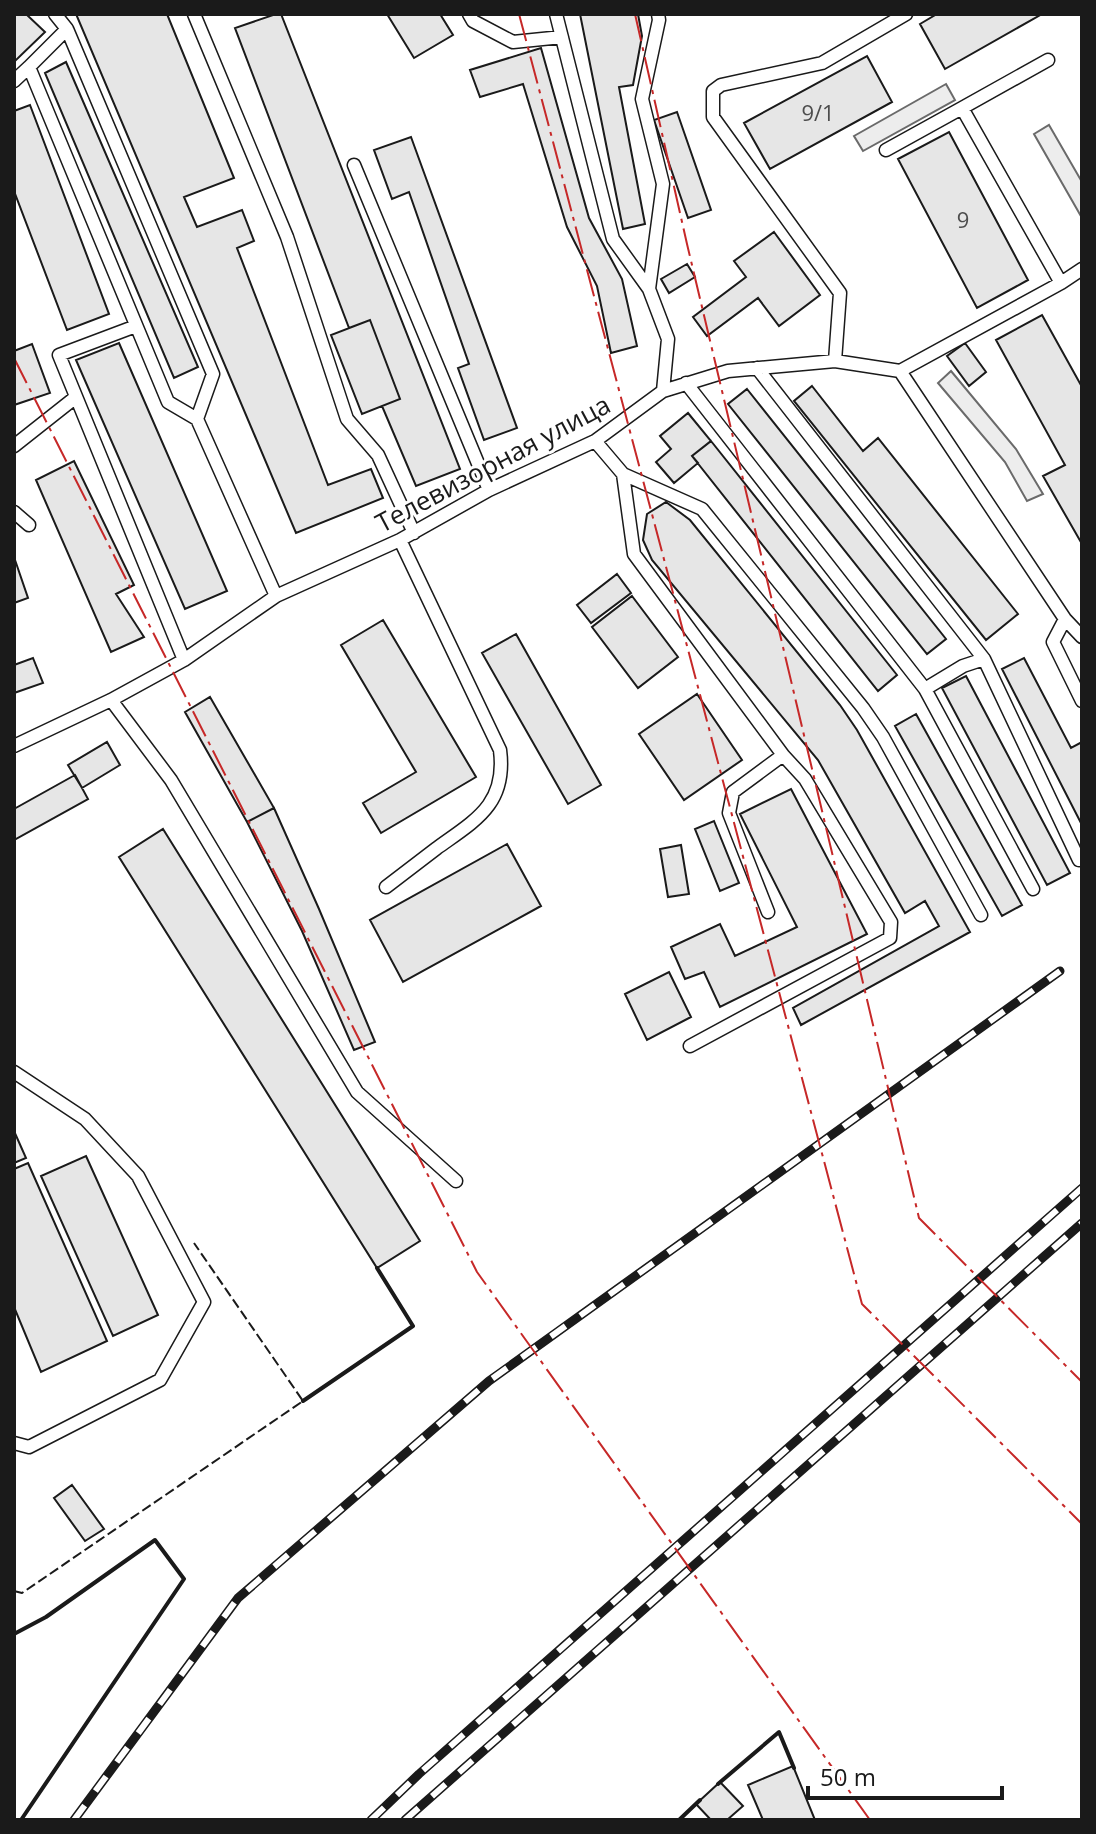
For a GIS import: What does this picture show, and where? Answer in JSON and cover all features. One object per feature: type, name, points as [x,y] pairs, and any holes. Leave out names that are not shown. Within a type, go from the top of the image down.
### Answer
[{"type":"lane","points":[[55,14],[67,29],[213,374],[197,419]]},
{"type":"lane","points":[[194,14],[287,237],[347,419],[378,455],[414,533]]},
{"type":"lane","points":[[469,14],[473,21],[513,42],[562,37]]},
{"type":"lane","points":[[556,14],[613,239],[649,289],[668,339],[663,391]]},
{"type":"lane","points":[[649,289],[663,184],[642,99],[658,14]]},
{"type":"lane","points":[[835,361],[840,293],[713,117],[713,91],[721,85],[822,63],[906,14]]},
{"type":"lane","points":[[14,81],[67,29]]},
{"type":"lane","points":[[886,150],[1048,60]]},
{"type":"lane","points":[[29,67],[168,402],[197,419],[276,596]]},
{"type":"lane","points":[[962,108],[1061,283]]},
{"type":"lane","points":[[354,165],[489,490]]},
{"type":"lane","points":[[1082,269],[900,371],[1065,619],[1082,637]]},
{"type":"lane","points":[[136,326],[59,355],[184,660]]},
{"type":"lane","name":"Телевизорная улица","points":[[14,746],[111,700],[184,660],[276,596],[400,540],[489,490],[595,441],[663,391],[728,371],[835,361],[900,371]]},
{"type":"lane","points":[[757,368],[984,659],[1079,860],[1082,859]]},
{"type":"lane","points":[[686,383],[925,689],[1033,889]]},
{"type":"lane","points":[[14,446],[76,397]]},
{"type":"lane","points":[[595,441],[623,474],[702,509],[883,737],[981,915]]},
{"type":"lane","points":[[623,474],[634,554],[783,755],[805,779],[891,922],[890,938],[690,1046]]},
{"type":"lane","points":[[14,512],[29,525]]},
{"type":"lane","points":[[386,887],[476,821],[498,789],[503,770],[500,750],[400,540]]},
{"type":"lane","points":[[1065,619],[1053,642],[1082,701]]},
{"type":"lane","points":[[925,689],[963,666],[984,659]]},
{"type":"lane","points":[[111,700],[171,780],[357,1092],[456,1181]]},
{"type":"lane","points":[[768,912],[729,813],[733,792],[783,755]]},
{"type":"lane","points":[[14,1072],[85,1119],[138,1176],[204,1302],[160,1380],[29,1447],[14,1443]]},
{"type":"shaded area","points":[[946,84],[955,100],[863,151],[854,136]]},
{"type":"shaded area","points":[[1049,125],[1082,182],[1082,218],[1034,134]]},
{"type":"shaded area","points":[[951,371],[1016,449],[1043,494],[1027,501],[1005,462],[938,383]]},
{"type":"building","points":[[14,14],[26,14],[45,32],[14,62]]},
{"type":"building","points":[[76,14],[167,14],[234,178],[184,197],[197,227],[242,210],[254,241],[237,248],[328,485],[371,469],[383,498],[296,533]]},
{"type":"building","points":[[281,14],[460,469],[416,486],[382,406],[400,399],[370,320],[349,328],[235,28]]},
{"type":"building","points":[[387,14],[440,14],[453,35],[414,58]]},
{"type":"building","points":[[580,14],[638,14],[642,36],[633,85],[619,87],[645,224],[623,229]]},
{"type":"building","points":[[937,14],[1042,14],[945,69],[920,24]]},
{"type":"building","points":[[541,48],[589,218],[622,279],[637,346],[611,353],[597,286],[567,227],[523,84],[480,97],[470,70]]},
{"type":"building","points":[[867,56],[892,102],[770,169],[744,123]]},
{"type":"building","points":[[66,62],[198,367],[174,378],[45,73]]},
{"type":"building","points":[[30,105],[109,314],[67,330],[14,191],[14,111]]},
{"type":"building","points":[[677,112],[711,210],[688,218],[654,120]]},
{"type":"building","points":[[949,132],[1028,280],[977,308],[898,159]]},
{"type":"building","points":[[411,137],[517,428],[484,440],[458,368],[469,364],[409,192],[392,199],[374,150]]},
{"type":"building","points":[[774,232],[820,295],[779,326],[758,298],[707,336],[693,317],[746,277],[734,261]]},
{"type":"building","points":[[687,264],[695,277],[669,293],[661,279]]},
{"type":"building","points":[[1042,315],[1082,387],[1082,544],[1043,476],[1065,465],[996,340]]},
{"type":"building","points":[[370,320],[400,399],[362,414],[331,335]]},
{"type":"building","points":[[119,343],[227,591],[185,609],[76,360]]},
{"type":"building","points":[[965,343],[986,372],[969,386],[947,356]]},
{"type":"building","points":[[32,344],[50,393],[14,405],[14,351]]},
{"type":"building","points":[[812,386],[863,451],[878,438],[1018,614],[986,640],[794,401]]},
{"type":"building","points":[[747,389],[946,639],[927,654],[728,404]]},
{"type":"building","points":[[688,413],[711,441],[692,456],[698,463],[674,483],[656,462],[671,449],[660,436]]},
{"type":"building","points":[[711,441],[897,675],[878,691],[692,456]]},
{"type":"building","points":[[74,461],[134,585],[116,594],[144,637],[111,652],[36,480]]},
{"type":"building","points":[[666,502],[690,520],[840,705],[970,932],[801,1025],[793,1008],[939,926],[925,901],[905,913],[818,760],[652,560],[643,540],[647,514]]},
{"type":"building","points":[[14,557],[28,598],[14,603]]},
{"type":"building","points":[[617,574],[631,593],[591,623],[577,605]]},
{"type":"building","points":[[632,596],[678,657],[638,688],[592,627]]},
{"type":"building","points":[[383,620],[476,777],[381,833],[363,803],[416,772],[341,645]]},
{"type":"building","points":[[516,634],[601,785],[568,804],[482,653]]},
{"type":"building","points":[[33,658],[43,683],[14,693],[14,665]]},
{"type":"building","points":[[1024,658],[1071,748],[1082,742],[1082,825],[1002,669]]},
{"type":"building","points":[[966,676],[1070,873],[1047,885],[942,688]]},
{"type":"building","points":[[697,694],[742,760],[684,800],[639,734]]},
{"type":"building","points":[[210,697],[274,808],[247,822],[185,712]]},
{"type":"building","points":[[916,714],[1022,905],[1002,916],[895,726]]},
{"type":"building","points":[[107,742],[120,765],[82,788],[68,765]]},
{"type":"building","points":[[75,775],[88,799],[14,840],[14,809]]},
{"type":"building","points":[[791,789],[867,934],[720,1007],[704,972],[685,979],[671,947],[720,924],[735,956],[797,927],[740,814]]},
{"type":"building","points":[[274,808],[375,1042],[354,1050],[302,931],[247,822]]},
{"type":"building","points":[[714,821],[739,883],[720,891],[695,829]]},
{"type":"building","points":[[163,829],[420,1241],[377,1268],[119,857]]},
{"type":"building","points":[[507,844],[541,906],[403,982],[370,920]]},
{"type":"building","points":[[681,845],[689,894],[668,897],[660,849]]},
{"type":"building","points":[[669,972],[691,1017],[647,1040],[625,994]]},
{"type":"building","points":[[14,1131],[26,1158],[14,1163]]},
{"type":"building","points":[[86,1156],[158,1315],[113,1336],[41,1176]]},
{"type":"building","points":[[28,1163],[107,1341],[41,1372],[14,1307],[14,1169]]},
{"type":"building","points":[[72,1485],[104,1529],[85,1541],[54,1498]]},
{"type":"building","points":[[793,1766],[815,1820],[763,1820],[748,1785]]},
{"type":"building","points":[[720,1782],[743,1806],[727,1820],[711,1820],[696,1804]]},
{"type":"railway","points":[[74,1820],[238,1598],[489,1381],[1060,971]]},
{"type":"railway","points":[[371,1820],[419,1774],[1082,1188]]},
{"type":"railway","points":[[405,1820],[1082,1223]]},
{"type":"fence","points":[[14,1591],[22,1593],[303,1401],[194,1243]]},
{"type":"wall","points":[[303,1401],[413,1326],[377,1268]]},
{"type":"wall","points":[[14,1634],[46,1617],[155,1540],[184,1579],[21,1820]]},
{"type":"wall","points":[[718,1784],[779,1732],[794,1768]]},
{"type":"wall","points":[[679,1820],[700,1800]]},
{"type":"power","points":[[519,14],[862,1304],[1082,1524]]},
{"type":"power","points":[[635,14],[919,1218],[1082,1382]]},
{"type":"power","points":[[14,358],[477,1272],[870,1820]]}]
